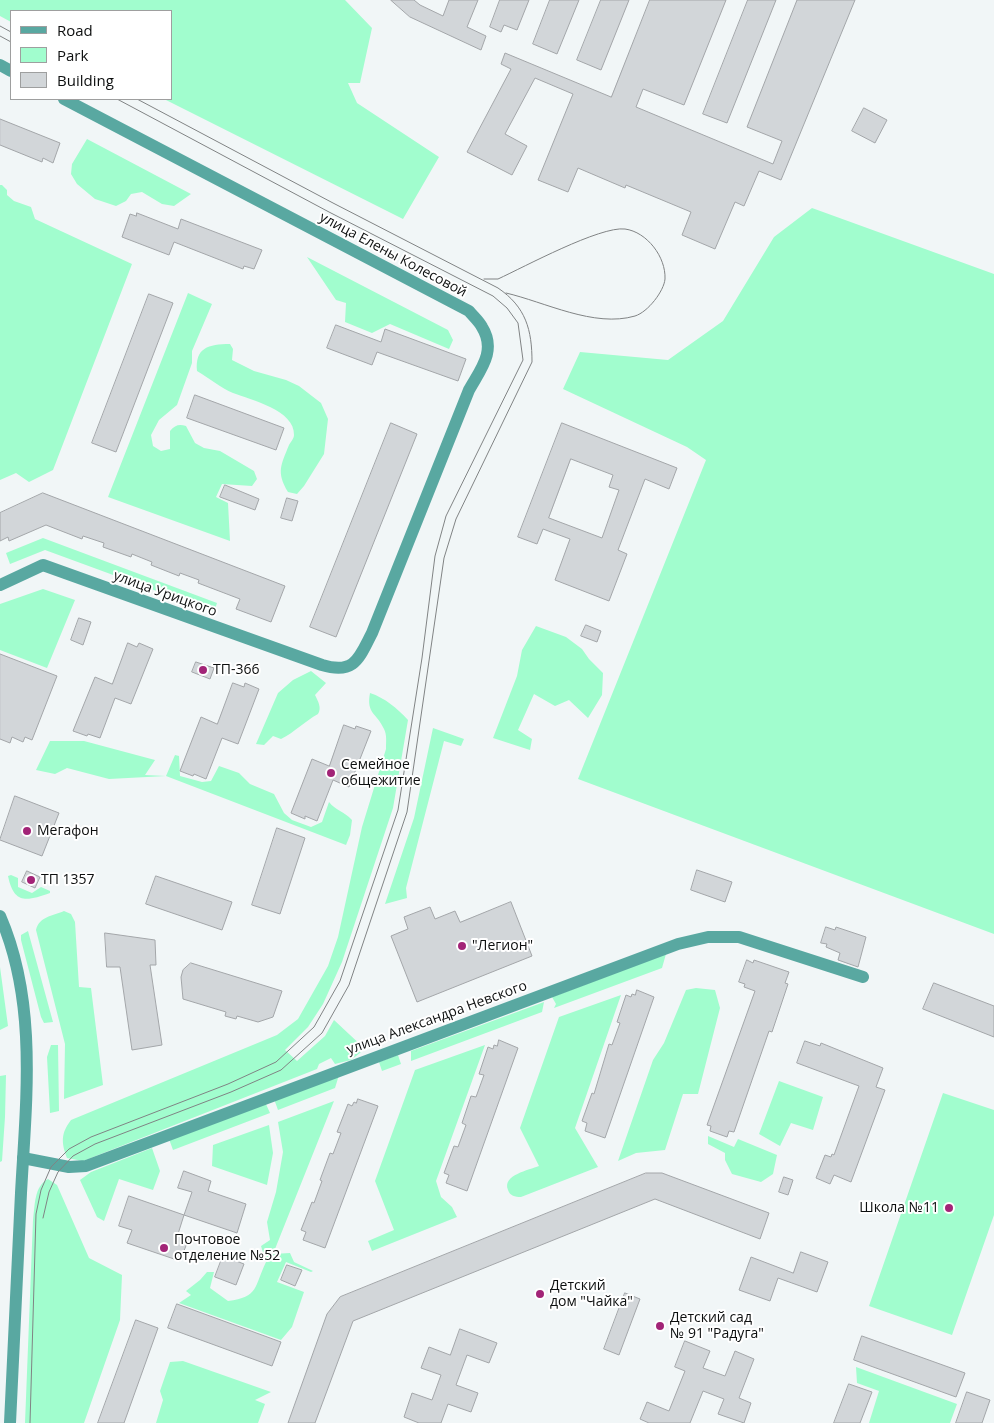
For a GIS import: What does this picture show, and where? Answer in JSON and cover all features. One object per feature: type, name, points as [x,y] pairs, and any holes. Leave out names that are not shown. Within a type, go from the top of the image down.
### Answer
[{"type":"street","name":"улица Елены Колесовой","points":[[66,100],[469,312],[482,327],[487,340],[487,358],[466,399],[372,633],[356,662],[345,669],[334,669],[322,665]]},
{"type":"street","name":"улица Урицкого","points":[[0,585],[43,565],[322,665]]},
{"type":"street","points":[[0,916],[16,962],[24,1012],[27,1064],[10,1423]]},
{"type":"street","name":"улица Александра Невского","points":[[23,1158],[69,1167],[86,1166],[582,979],[693,940],[723,936],[739,937],[864,977]]},
{"type":"green space","points":[[0,0],[345,0],[372,28],[360,83],[348,83],[357,103],[439,157],[403,219],[166,100],[172,100],[172,10],[10,10],[10,21],[0,16]]},
{"type":"green space","points":[[87,139],[191,194],[174,206],[162,204],[142,192],[131,194],[126,201],[116,206],[95,199],[77,184],[71,174],[72,164]]},
{"type":"green space","points":[[0,185],[7,190],[7,195],[14,201],[31,207],[35,219],[132,264],[53,470],[29,482],[16,473],[0,480]]},
{"type":"green space","points":[[812,208],[994,274],[994,934],[578,779],[706,460],[687,447],[563,389],[580,352],[668,360],[723,321],[774,237]]},
{"type":"green space","points":[[307,257],[448,330],[453,340],[449,349],[390,324],[372,333],[345,322],[346,303],[336,300]]},
{"type":"green space","points":[[188,293],[212,304],[192,351],[192,363],[177,405],[159,420],[151,435],[153,446],[161,451],[170,449],[170,431],[177,426],[186,426],[195,443],[204,448],[220,451],[254,471],[257,479],[252,486],[222,484],[216,497],[228,503],[230,541],[108,497]]},
{"type":"green space","points":[[230,344],[233,349],[232,360],[254,371],[286,380],[299,386],[321,403],[328,419],[324,454],[297,494],[288,492],[281,474],[284,458],[294,436],[292,426],[287,419],[271,407],[228,391],[197,371],[198,357],[201,352],[209,346]]},
{"type":"green space","points":[[43,538],[217,603],[214,612],[45,550],[10,564],[6,553]]},
{"type":"green space","points":[[43,589],[75,600],[47,668],[0,650],[0,604]]},
{"type":"green space","points":[[536,626],[566,637],[582,649],[603,673],[602,695],[588,718],[569,700],[555,706],[534,694],[518,730],[532,739],[530,750],[493,738],[517,676],[522,650]]},
{"type":"green space","points":[[311,671],[326,683],[315,695],[320,707],[318,714],[281,739],[273,736],[264,745],[256,744],[278,693],[293,680]]},
{"type":"green space","points":[[370,693],[391,704],[408,720],[393,808],[342,962],[323,1004],[308,1027],[285,1050],[297,1061],[325,1036],[334,1020],[365,1049],[351,1060],[335,1064],[331,1058],[319,1064],[317,1069],[83,1161],[67,1158],[63,1138],[65,1129],[71,1120],[277,1035],[298,1019],[328,966],[338,937],[362,827],[386,749],[385,731],[371,709]]},
{"type":"green space","points":[[433,728],[464,739],[461,746],[444,741],[406,888],[407,898],[385,904],[414,818]]},
{"type":"green space","points":[[50,741],[84,741],[155,760],[145,775],[166,776],[109,779],[67,768],[55,774],[36,770]]},
{"type":"green space","points":[[175,755],[179,756],[180,776],[202,782],[211,781],[219,766],[239,773],[250,784],[274,794],[284,813],[292,820],[311,827],[322,822],[329,802],[352,820],[350,835],[346,845],[166,776]]},
{"type":"green space","points":[[11,875],[18,878],[18,887],[32,893],[41,887],[50,891],[50,893],[28,899],[18,896],[14,892],[8,876]]},
{"type":"green space","points":[[64,911],[71,914],[75,922],[79,987],[91,988],[103,1085],[64,1099],[65,1044],[36,930],[40,922]]},
{"type":"green space","points":[[28,931],[53,1022],[44,1023],[41,1017],[21,940],[21,935]]},
{"type":"green space","points":[[666,954],[662,968],[554,1008],[556,1004],[552,997]]},
{"type":"green space","points":[[0,967],[8,1026],[0,1030]]},
{"type":"green space","points":[[696,988],[715,990],[720,1008],[698,1094],[683,1094],[665,1150],[636,1153],[618,1161],[653,1060],[664,1043],[686,990]]},
{"type":"green space","points":[[621,995],[575,1128],[598,1167],[521,1197],[513,1196],[508,1190],[509,1180],[518,1174],[539,1166],[520,1128],[559,1017]]},
{"type":"green space","points":[[544,1002],[542,1012],[411,1061],[411,1051]]},
{"type":"green space","points":[[51,1045],[58,1045],[59,1111],[50,1113],[47,1057]]},
{"type":"green space","points":[[485,1045],[436,1181],[441,1197],[452,1207],[457,1217],[372,1251],[368,1241],[394,1230],[375,1181],[415,1070]]},
{"type":"green space","points":[[398,1055],[401,1064],[382,1071],[379,1062]]},
{"type":"green space","points":[[6,1075],[2,1161],[0,1162],[0,1076]]},
{"type":"green space","points":[[339,1075],[335,1088],[278,1110],[274,1099]]},
{"type":"green space","points":[[779,1081],[823,1097],[813,1130],[791,1123],[780,1146],[759,1134]]},
{"type":"green space","name":"Школа №11","points":[[943,1093],[994,1110],[994,1215],[952,1335],[869,1306]]},
{"type":"green space","points":[[334,1101],[273,1254],[290,1253],[294,1262],[313,1271],[311,1272],[286,1262],[277,1282],[304,1292],[292,1327],[281,1340],[179,1303],[191,1295],[186,1291],[207,1272],[214,1272],[210,1288],[228,1301],[245,1297],[254,1289],[266,1262],[261,1246],[270,1240],[267,1222],[276,1192],[283,1152],[278,1122]]},
{"type":"green space","points":[[265,1102],[270,1113],[173,1150],[169,1139]]},
{"type":"green space","points":[[269,1125],[273,1153],[267,1185],[212,1166],[213,1145]]},
{"type":"green space","points":[[708,1136],[734,1147],[738,1139],[777,1155],[773,1174],[761,1182],[732,1174],[725,1160],[725,1153],[708,1144]]},
{"type":"green space","points":[[152,1148],[160,1171],[153,1190],[119,1179],[104,1221],[97,1217],[80,1180],[91,1172]]},
{"type":"green space","points":[[48,1179],[57,1185],[89,1258],[122,1275],[120,1320],[84,1423],[25,1423],[33,1220],[38,1191],[43,1182]]},
{"type":"green space","points":[[183,1361],[271,1392],[255,1400],[265,1404],[258,1423],[156,1423],[163,1400],[160,1391],[170,1362]]},
{"type":"green space","points":[[856,1367],[957,1404],[950,1423],[869,1423],[879,1391],[857,1383]]},
{"type":"building","points":[[391,0],[414,0],[443,16],[449,0],[478,0],[467,27],[486,36],[481,50],[410,17]]},
{"type":"building","points":[[500,0],[529,0],[517,30],[504,25],[501,32],[490,27]]},
{"type":"building","points":[[550,0],[579,0],[557,54],[533,44]]},
{"type":"building","points":[[601,0],[629,0],[601,70],[577,60]]},
{"type":"building","points":[[650,0],[726,0],[684,105],[643,89],[636,107],[773,164],[782,141],[747,127],[797,0],[855,0],[781,180],[759,171],[744,206],[735,202],[715,249],[682,235],[691,212],[626,185],[625,188],[578,168],[568,192],[538,180],[573,94],[535,78],[505,134],[527,146],[512,175],[467,152],[511,69],[501,64],[505,53],[611,97]]},
{"type":"building","points":[[748,0],[776,0],[727,123],[703,114]]},
{"type":"building","points":[[864,108],[887,120],[875,143],[852,131]]},
{"type":"building","points":[[0,119],[60,143],[53,163],[43,158],[42,162],[0,145]]},
{"type":"building","points":[[137,213],[178,229],[181,219],[262,250],[254,269],[244,266],[243,269],[174,242],[169,255],[122,237],[130,214],[136,216]]},
{"type":"building","points":[[149,294],[173,303],[116,452],[92,443]]},
{"type":"building","points":[[336,325],[381,342],[385,329],[466,359],[458,381],[377,352],[372,365],[327,348]]},
{"type":"building","points":[[195,395],[284,428],[276,450],[187,418]]},
{"type":"building","points":[[391,423],[417,434],[336,637],[310,627]]},
{"type":"building","points":[[562,423],[677,468],[669,489],[645,479],[618,550],[627,554],[609,601],[555,580],[570,539],[543,529],[537,544],[518,537]],"holes":[[[571,459],[613,475],[609,487],[619,490],[602,538],[549,518]]]},
{"type":"building","points":[[225,485],[259,499],[255,510],[220,497]]},
{"type":"building","points":[[43,493],[285,586],[271,622],[236,609],[240,599],[198,583],[199,580],[180,573],[179,576],[151,565],[152,562],[132,554],[131,557],[103,547],[104,543],[83,536],[82,539],[46,525],[9,541],[8,537],[0,541],[0,513]]},
{"type":"building","points":[[287,498],[298,501],[292,521],[281,518]]},
{"type":"building","points":[[79,618],[91,622],[83,645],[71,640]]},
{"type":"building","points":[[586,625],[601,631],[597,642],[581,636]]},
{"type":"building","points":[[128,643],[137,647],[139,643],[153,649],[131,704],[115,698],[100,738],[73,731],[95,677],[112,684]]},
{"type":"building","points":[[0,654],[57,676],[32,740],[25,737],[23,742],[12,737],[10,743],[0,739]]},
{"type":"building","name":"ТП-366","points":[[196,662],[214,668],[210,679],[192,672]]},
{"type":"building","points":[[233,683],[244,687],[245,683],[259,689],[238,744],[222,738],[206,779],[180,771],[201,717],[217,724]]},
{"type":"building","name":"Семейное общежитие","points":[[344,725],[355,729],[356,726],[371,731],[349,787],[333,780],[317,821],[305,816],[305,819],[291,813],[312,759],[329,766]]},
{"type":"building","name":"Мегафон","points":[[15,796],[59,813],[42,856],[0,840]]},
{"type":"building","points":[[277,828],[305,838],[280,914],[252,905]]},
{"type":"building","points":[[697,870],[732,882],[725,902],[691,890]]},
{"type":"building","name":"ТП 1357","points":[[27,871],[40,877],[35,888],[22,882]]},
{"type":"building","points":[[156,876],[232,902],[222,930],[146,904]]},
{"type":"building","name":"\"Легион\"","points":[[511,902],[532,956],[417,1002],[391,936],[408,929],[404,917],[430,907],[435,919],[455,911],[460,922]]},
{"type":"building","points":[[826,927],[835,930],[836,927],[866,937],[858,967],[838,960],[840,953],[826,947],[827,944],[821,943]]},
{"type":"building","points":[[105,933],[155,940],[156,965],[150,965],[162,1045],[132,1050],[120,967],[107,967]]},
{"type":"building","points":[[747,960],[753,963],[754,960],[789,972],[785,983],[788,984],[772,1032],[769,1031],[734,1132],[729,1131],[727,1137],[710,1131],[711,1126],[707,1125],[755,991],[744,987],[745,984],[739,982]]},
{"type":"building","points":[[191,963],[282,991],[273,1017],[258,1022],[237,1016],[236,1019],[225,1016],[226,1012],[183,999],[181,977],[183,970]]},
{"type":"building","points":[[934,983],[994,1006],[994,1037],[923,1009]]},
{"type":"building","points":[[637,990],[654,997],[605,1138],[585,1131],[587,1123],[582,1121],[592,1093],[594,1094],[609,1044],[612,1045],[620,1023],[617,1022],[626,995],[631,997],[632,994],[635,995]]},
{"type":"building","points":[[499,1040],[518,1048],[467,1191],[446,1183],[449,1175],[444,1173],[454,1146],[458,1147],[466,1125],[462,1123],[471,1096],[476,1097],[484,1075],[479,1074],[488,1047],[493,1049],[494,1045],[497,1046]]},
{"type":"building","points":[[805,1041],[820,1046],[821,1043],[883,1068],[876,1087],[885,1090],[851,1182],[834,1175],[830,1184],[816,1178],[825,1155],[831,1157],[832,1154],[834,1155],[859,1086],[797,1063]]},
{"type":"building","points":[[358,1099],[378,1106],[325,1248],[303,1240],[306,1232],[301,1230],[312,1202],[314,1203],[330,1153],[333,1154],[341,1133],[337,1132],[348,1104],[352,1106]]},
{"type":"building","points":[[184,1171],[211,1181],[208,1191],[246,1204],[237,1233],[184,1215],[192,1192],[178,1188]]},
{"type":"building","points":[[646,1173],[662,1173],[769,1213],[760,1239],[655,1199],[353,1321],[315,1423],[288,1423],[327,1314],[340,1297]]},
{"type":"building","points":[[784,1177],[793,1180],[788,1195],[779,1192]]},
{"type":"building","points":[[129,1196],[184,1215],[178,1234],[189,1238],[180,1261],[127,1243],[132,1230],[119,1226]]},
{"type":"building","points":[[801,1252],[828,1262],[817,1292],[778,1278],[770,1301],[739,1290],[751,1257],[793,1273]]},
{"type":"building","points":[[223,1256],[244,1264],[236,1285],[215,1277]]},
{"type":"building","points":[[287,1265],[302,1270],[295,1286],[281,1280]]},
{"type":"building","points":[[625,1293],[640,1299],[619,1355],[604,1349]]},
{"type":"building","points":[[177,1304],[281,1342],[272,1366],[168,1328]]},
{"type":"building","points":[[136,1320],[158,1328],[124,1423],[98,1423]]},
{"type":"building","points":[[460,1329],[497,1343],[489,1363],[467,1355],[456,1385],[478,1393],[471,1412],[448,1404],[441,1423],[419,1423],[404,1417],[412,1393],[432,1400],[441,1375],[421,1368],[429,1347],[450,1355]]},
{"type":"building","points":[[862,1336],[965,1373],[956,1397],[854,1360]]},
{"type":"building","points":[[685,1341],[710,1351],[703,1368],[725,1376],[735,1351],[754,1359],[739,1398],[751,1403],[744,1423],[718,1414],[724,1399],[703,1391],[690,1423],[649,1423],[640,1419],[647,1402],[669,1411],[685,1371],[675,1367]]},
{"type":"building","points":[[849,1384],[872,1392],[860,1423],[834,1423]]},
{"type":"building","points":[[967,1392],[990,1400],[982,1423],[956,1423]]},
{"type":"tram line","points":[[0,26],[10,31]]},
{"type":"tram line","points":[[0,36],[10,41]]},
{"type":"tram line","points":[[30,1423],[36,1214],[41,1190],[51,1167],[69,1149],[91,1137],[228,1084],[276,1062],[314,1027],[340,981],[398,810],[422,658],[435,556],[446,516],[523,360],[518,323],[507,308],[493,296],[329,212],[119,100]]},
{"type":"tram line","points":[[43,1218],[49,1192],[58,1172],[73,1156],[95,1144],[231,1092],[281,1070],[322,1033],[349,985],[407,812],[444,558],[456,519],[532,362],[531,340],[526,320],[515,303],[498,288],[139,100]]},
{"type":"tram line","points":[[484,279],[498,279],[581,240],[613,230],[625,229],[641,235],[654,247],[662,262],[665,279],[662,289],[650,306],[640,314],[619,319],[586,316],[506,293]]},
{"type":"place","name":"ТП-366","points":[[203,670]]},
{"type":"place","name":"Семейное общежитие","points":[[331,773]]},
{"type":"place","name":"Мегафон","points":[[27,831]]},
{"type":"place","name":"ТП 1357","points":[[31,880]]},
{"type":"place","name":"\"Легион\"","points":[[462,946]]},
{"type":"place","name":"Школа №11","points":[[949,1208]]},
{"type":"place","name":"Почтовое отделение №52","points":[[164,1248]]},
{"type":"place","name":"Детский дом \"Чайка\"","points":[[540,1294]]},
{"type":"place","name":"Детский сад № 91 \"Радуга\"","points":[[660,1326]]}]
